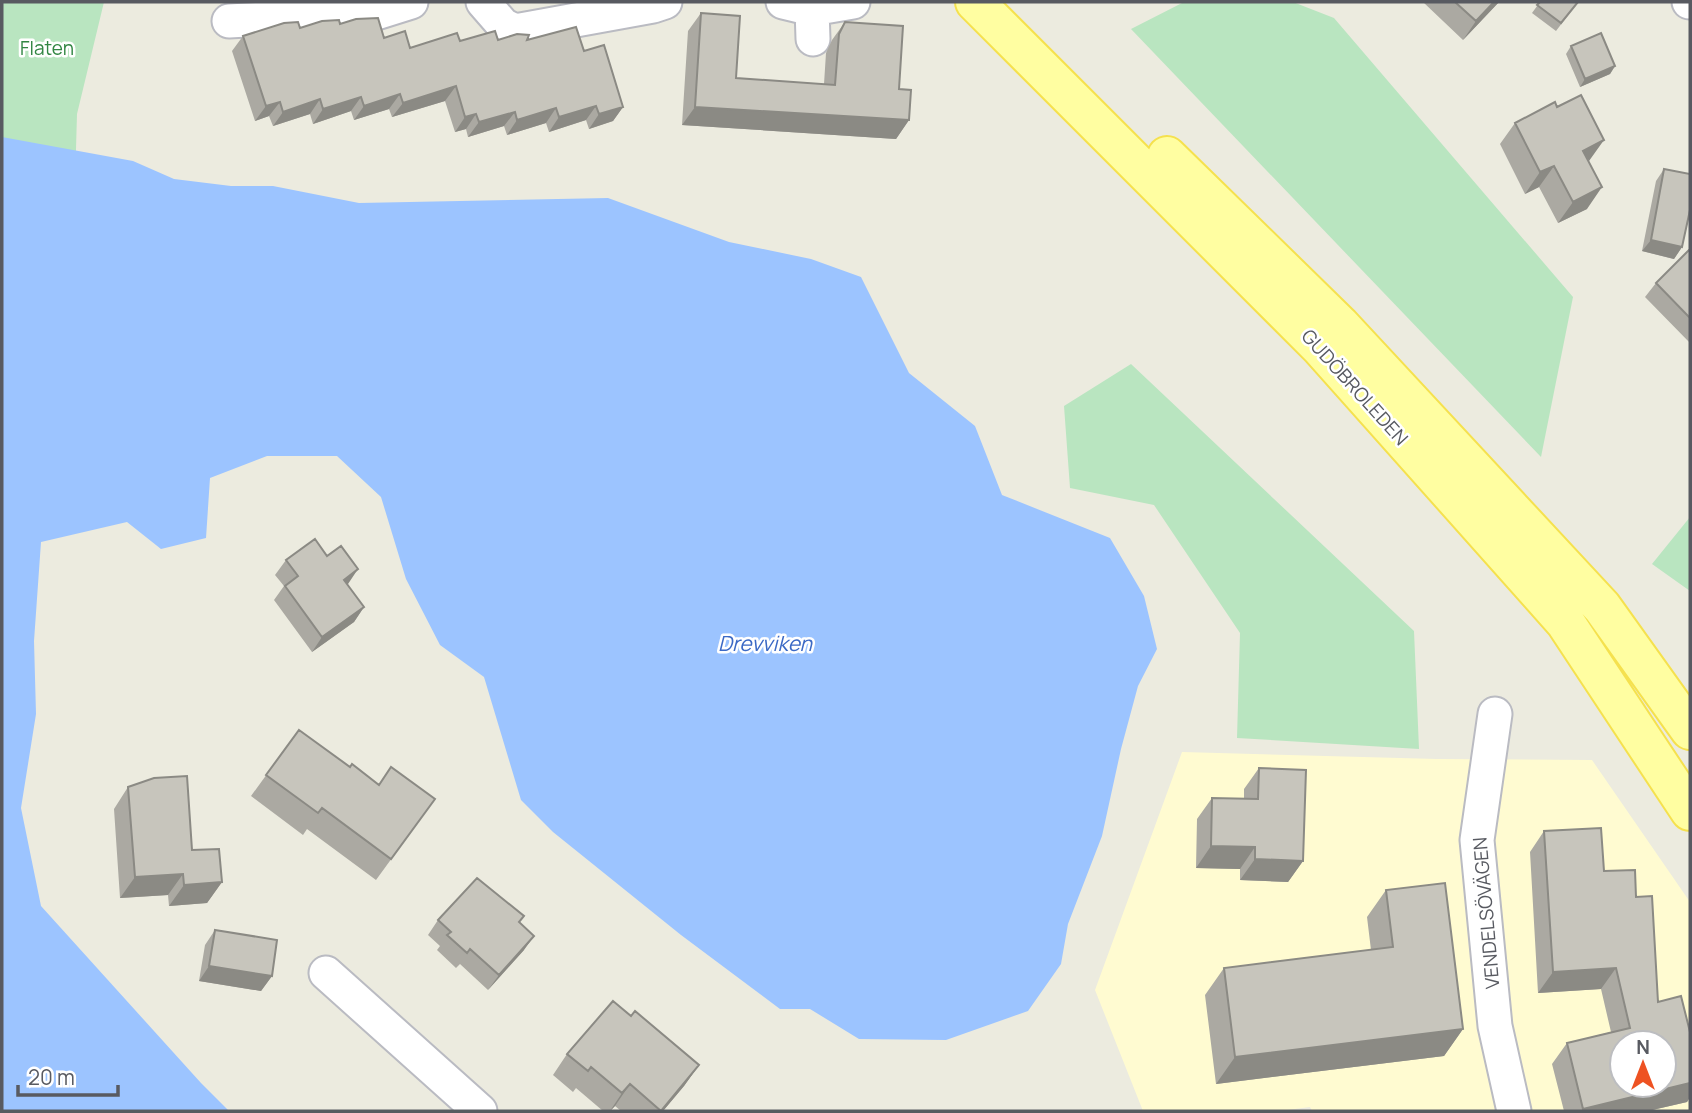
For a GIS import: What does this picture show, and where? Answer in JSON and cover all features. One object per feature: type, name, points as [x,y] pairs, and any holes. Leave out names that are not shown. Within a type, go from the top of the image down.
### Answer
[{"type":"main road","name":"GUDÖBROLEDEN","points":[[975,2],[1321,348],[1565,622],[1690,811]]},
{"type":"main road","name":"GUDÖBROLEDEN","points":[[1010,2],[1349,335],[1602,607],[1690,730]]},
{"type":"street","points":[[229,21],[376,13],[411,2]]},
{"type":"street","points":[[483,2],[503,24],[515,31],[665,2]]},
{"type":"street","points":[[803,17],[853,2]]},
{"type":"street","name":"VENDELSÖVÄGEN","points":[[1494,713],[1477,840],[1495,1026],[1514,1111]]},
{"type":"street","points":[[326,974],[480,1111]]},
{"type":"shaded area","points":[[1182,752],[1592,760],[1690,902],[1690,1111],[1312,1111],[1310,1107],[1280,1111],[1143,1111],[1095,990]]},
{"type":"green space","name":"Flaten","points":[[2,2],[104,2],[77,114],[70,361],[2,375]]},
{"type":"green space","points":[[1184,2],[1293,2],[1334,18],[1573,297],[1541,457],[1131,29]]},
{"type":"green space","points":[[1131,364],[1414,631],[1419,749],[1237,738],[1240,633],[1154,505],[1070,488],[1064,406]]},
{"type":"green space","points":[[1690,517],[1690,591],[1652,564]]},
{"type":"water","name":"Drevviken","points":[[2,137],[133,161],[174,179],[231,186],[273,186],[359,203],[608,198],[729,242],[811,259],[861,277],[909,373],[975,426],[1002,495],[1110,538],[1144,596],[1157,649],[1138,686],[1102,836],[1068,924],[1061,964],[1028,1011],[946,1040],[859,1039],[810,1009],[780,1009],[681,935],[553,832],[521,800],[484,677],[440,645],[406,579],[381,497],[337,456],[267,456],[210,478],[206,538],[161,549],[127,522],[41,542],[34,641],[36,714],[21,808],[41,906],[229,1111],[2,1111]]},
{"type":"building","points":[[1455,2],[1494,2],[1476,21]]},
{"type":"building","points":[[1540,2],[1578,2],[1561,23],[1537,5]]},
{"type":"building","points":[[701,13],[740,16],[736,78],[835,85],[839,34],[845,22],[903,26],[899,89],[911,90],[909,120],[695,107]]},
{"type":"building","points":[[378,18],[384,38],[405,31],[410,48],[457,33],[460,41],[495,31],[498,40],[517,34],[529,35],[527,40],[576,27],[584,51],[604,45],[623,107],[599,114],[596,106],[559,117],[556,108],[517,120],[515,112],[479,122],[476,114],[465,117],[456,86],[403,103],[400,94],[364,106],[361,97],[323,109],[320,99],[283,112],[280,102],[266,106],[243,36],[284,23],[298,22],[300,28],[322,21],[339,20],[340,24],[356,19]]},
{"type":"building","points":[[1601,33],[1615,66],[1585,79],[1571,46]]},
{"type":"building","points":[[1581,95],[1604,140],[1583,151],[1602,187],[1573,202],[1554,166],[1540,172],[1515,123],[1555,102],[1557,107]]},
{"type":"building","points":[[1664,169],[1690,174],[1690,210],[1682,247],[1651,240]]},
{"type":"building","points":[[1690,250],[1690,318],[1656,283]]},
{"type":"building","points":[[315,539],[327,556],[341,546],[358,569],[344,580],[364,607],[322,637],[285,586],[298,576],[286,560]]},
{"type":"building","points":[[299,730],[379,785],[391,767],[435,799],[391,859],[322,808],[318,813],[266,775]]},
{"type":"building","points":[[1259,768],[1306,770],[1303,861],[1255,859],[1255,847],[1211,846],[1212,798],[1258,799]]},
{"type":"building","points":[[187,776],[192,850],[219,849],[222,882],[184,885],[183,874],[135,877],[128,787],[154,778]]},
{"type":"building","points":[[1601,828],[1604,871],[1635,870],[1636,897],[1652,896],[1658,1002],[1681,996],[1690,1032],[1690,1083],[1678,1086],[1678,1029],[1626,1029],[1630,1028],[1616,968],[1553,972],[1544,831]]},
{"type":"building","points":[[477,878],[524,916],[519,922],[534,936],[499,975],[470,949],[467,953],[447,935],[451,932],[438,920]]},
{"type":"building","points":[[1445,883],[1463,1029],[1235,1057],[1224,968],[1393,947],[1386,890]]},
{"type":"building","points":[[215,930],[277,940],[272,976],[209,966]]},
{"type":"building","points":[[613,1001],[631,1016],[635,1011],[699,1065],[661,1111],[630,1084],[622,1093],[591,1067],[588,1071],[567,1054]]},
{"type":"building","points":[[1608,1033],[1608,1099],[1624,1099],[1583,1109],[1567,1043]]}]
